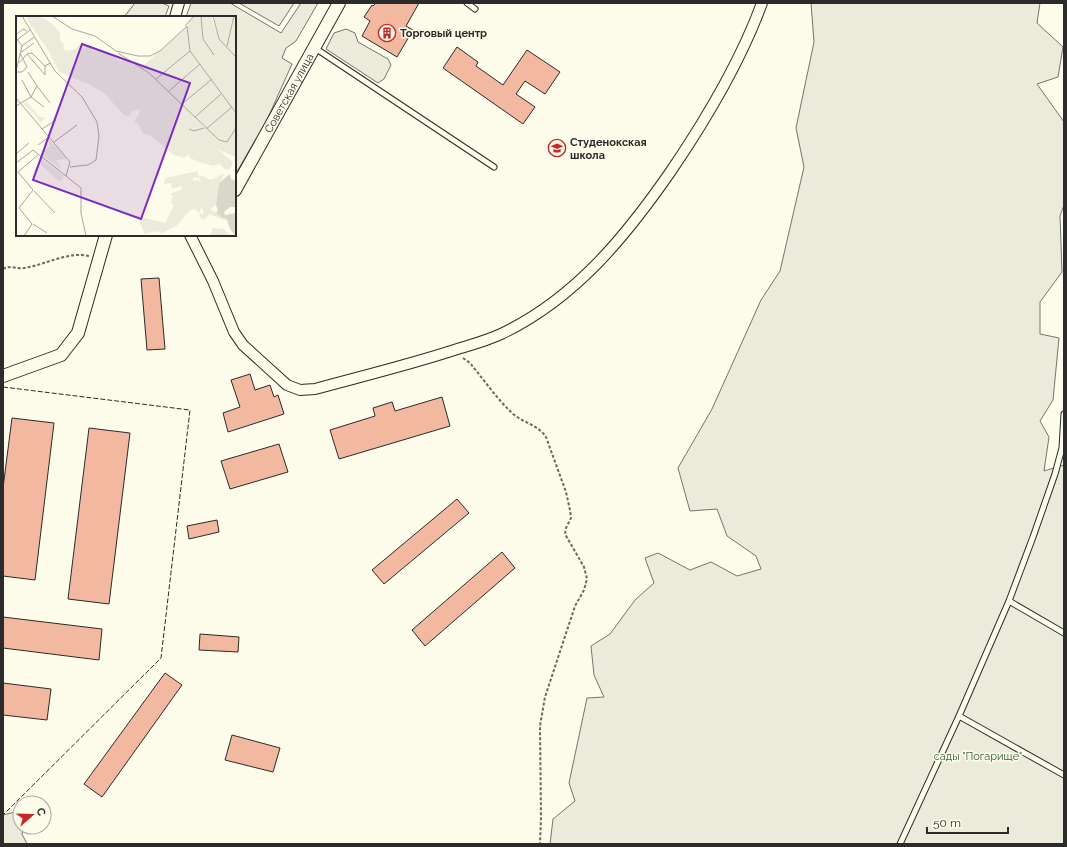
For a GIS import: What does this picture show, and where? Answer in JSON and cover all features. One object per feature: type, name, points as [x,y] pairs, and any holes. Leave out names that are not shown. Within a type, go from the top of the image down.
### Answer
[{"type":"street","points":[[175,16],[178,3]]},
{"type":"street","name":"Советская улица","points":[[237,186],[338,3]]},
{"type":"street","points":[[190,236],[213,281],[234,332],[243,345],[287,385],[300,390],[315,389],[450,351],[500,334],[532,317],[562,296],[593,269],[624,235],[696,135],[732,71],[762,3]]},
{"type":"street","points":[[3,376],[61,355],[78,333],[106,236]]},
{"type":"lane","points":[[467,3],[475,9]]},
{"type":"lane","points":[[314,48],[494,167]]},
{"type":"lane","points":[[906,844],[901,841],[932,777],[1009,601],[1055,474],[1062,448],[1064,414]]},
{"type":"lane","points":[[1009,601],[1064,633]]},
{"type":"lane","points":[[959,716],[1064,775]]},
{"type":"path","points":[[3,269],[7,266],[24,268],[79,254],[100,258]]},
{"type":"path","points":[[450,351],[465,358],[506,407],[523,422],[541,430],[546,437],[566,492],[570,510],[571,518],[566,528],[566,534],[580,561],[587,579],[584,590],[575,606],[544,704],[540,726],[540,844]]},
{"type":"green space","points":[[135,3],[162,3],[169,6],[165,16],[125,16]]},
{"type":"green space","points":[[191,3],[230,3],[281,33],[301,3],[318,3],[296,41],[286,48],[282,58],[292,64],[266,122],[236,173],[236,16],[186,16]]},
{"type":"green space","name":"сады \"Погарище\"","points":[[811,3],[1040,3],[1037,23],[1063,47],[1058,77],[1037,84],[1064,122],[1064,205],[1060,216],[1062,272],[1040,302],[1040,334],[1059,338],[1053,400],[1040,421],[1049,437],[1044,471],[1064,465],[1064,844],[550,844],[553,819],[575,801],[569,783],[587,698],[604,697],[594,675],[591,646],[610,634],[635,600],[654,583],[645,558],[658,553],[690,570],[711,562],[737,576],[761,569],[756,556],[727,536],[717,509],[690,511],[678,468],[712,409],[761,300],[780,271],[804,167],[796,128],[814,42]]},
{"type":"green space","points":[[346,29],[355,33],[358,42],[388,59],[391,65],[384,79],[378,83],[326,49],[334,33]]},
{"type":"green space","points":[[12,813],[12,835],[22,835],[27,844],[3,844],[3,815]]},
{"type":"shaded area","points":[[239,3],[294,3],[279,26]]},
{"type":"building","name":"Торговый центр","points":[[376,3],[419,3],[406,26],[413,30],[397,57],[362,36],[370,21],[364,17],[372,5],[373,6]]},
{"type":"building","points":[[457,47],[478,62],[476,66],[503,85],[527,50],[560,72],[545,94],[525,81],[516,94],[535,107],[523,124],[443,68]]},
{"type":"building","points":[[159,278],[165,349],[147,350],[141,279]]},
{"type":"building","points":[[250,374],[255,390],[270,385],[274,397],[278,395],[284,414],[228,432],[223,413],[240,407],[231,380]]},
{"type":"building","points":[[442,397],[450,426],[339,459],[330,430],[375,416],[373,408],[392,402],[395,411]]},
{"type":"building","points":[[12,418],[54,423],[35,580],[3,576],[3,488]]},
{"type":"building","points":[[89,428],[130,433],[109,604],[68,599]]},
{"type":"building","points":[[279,444],[288,472],[230,489],[221,461]]},
{"type":"building","points":[[457,499],[469,513],[384,584],[372,570]]},
{"type":"building","points":[[217,520],[219,532],[189,539],[187,526]]},
{"type":"building","points":[[502,552],[515,568],[425,646],[412,630]]},
{"type":"building","points":[[3,617],[102,629],[99,660],[3,648]]},
{"type":"building","points":[[200,634],[239,637],[238,652],[199,650]]},
{"type":"building","points":[[165,673],[182,685],[102,797],[84,784]]},
{"type":"building","points":[[3,683],[51,689],[47,720],[3,715]]},
{"type":"building","points":[[232,735],[280,748],[273,772],[225,760]]},
{"type":"fence","points":[[3,387],[190,410],[161,658],[3,815]]},
{"type":"place","name":"Торговый центр","points":[[387,33]]},
{"type":"place","name":"Студенокская школа","points":[[557,148]]}]
